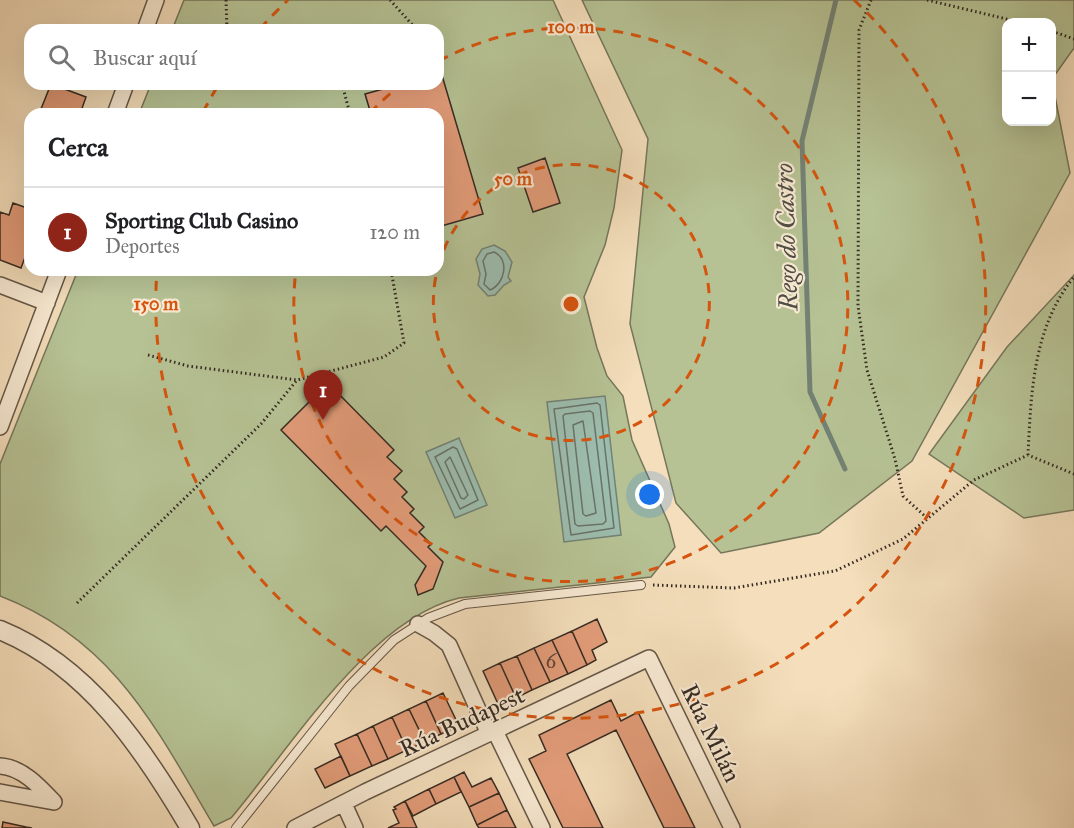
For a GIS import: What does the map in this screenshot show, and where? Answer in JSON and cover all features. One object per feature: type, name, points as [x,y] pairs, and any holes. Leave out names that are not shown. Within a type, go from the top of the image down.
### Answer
[{"type":"street","points":[[147,24],[156,0]]},
{"type":"street","points":[[117,108],[124,90]]},
{"type":"street","points":[[0,427],[57,276]]},
{"type":"street","points":[[0,285],[47,303]]},
{"type":"street","points":[[418,624],[435,633],[449,645],[542,828]]},
{"type":"street","points":[[0,630],[52,657],[98,697],[137,747],[190,828]]},
{"type":"street","name":"Rúa Budapest","points":[[295,828],[649,658]]},
{"type":"street","name":"Rúa Milán","points":[[649,658],[732,828]]},
{"type":"street","points":[[0,766],[8,766],[36,782],[54,802],[0,792]]},
{"type":"street","points":[[344,804],[355,828]]},
{"type":"lane","points":[[236,828],[349,686],[394,640],[418,624],[465,604],[641,585]]},
{"type":"path","points":[[226,0],[227,24]]},
{"type":"path","points":[[390,0],[412,24]]},
{"type":"path","points":[[871,0],[859,30],[858,306],[867,370],[895,459],[903,496],[928,519]]},
{"type":"path","points":[[927,0],[1002,18]]},
{"type":"path","points":[[1056,32],[1074,39]]},
{"type":"path","points":[[344,90],[348,108]]},
{"type":"path","points":[[148,355],[188,366],[297,380],[384,357],[404,343],[392,276]]},
{"type":"path","points":[[1028,455],[1030,406],[1038,346],[1064,289],[1074,277]]},
{"type":"path","points":[[77,603],[252,432],[297,380]]},
{"type":"path","points":[[641,585],[734,588],[835,571],[903,539],[974,480],[1028,455],[1074,474]]},
{"type":"green space","points":[[184,0],[553,0],[622,150],[614,208],[605,245],[584,297],[607,376],[623,396],[632,440],[669,524],[675,547],[651,577],[459,598],[426,611],[394,632],[363,659],[333,690],[231,818],[214,826],[151,722],[103,662],[40,614],[0,596],[0,464],[76,276],[444,276],[444,108],[141,108],[149,90],[444,90],[444,24],[174,24]]},
{"type":"green space","points":[[582,0],[1074,0],[1074,48],[1056,73],[1056,18],[1002,18],[1002,126],[1056,126],[1056,101],[1070,173],[912,461],[819,533],[721,553],[676,503],[630,324],[648,139]]},
{"type":"green space","points":[[1074,275],[1074,510],[1024,518],[929,454],[1007,347]]},
{"type":"water","points":[[494,245],[505,251],[512,262],[508,277],[511,281],[495,295],[488,296],[478,285],[480,274],[476,259],[482,249]]},
{"type":"water","points":[[605,396],[621,535],[564,542],[547,402]]},
{"type":"water","points":[[459,438],[487,505],[455,518],[426,452]]},
{"type":"building","points":[[444,82],[483,214],[444,225],[444,108],[369,108],[365,94],[379,90],[444,90]]},
{"type":"building","points":[[49,90],[67,90],[86,97],[82,108],[41,108]]},
{"type":"building","points":[[545,158],[560,203],[533,212],[518,168]]},
{"type":"building","points":[[13,203],[24,207],[24,260],[21,268],[0,260],[0,212],[9,215]]},
{"type":"building","points":[[328,383],[394,450],[387,457],[402,471],[394,479],[407,492],[402,497],[414,509],[410,513],[424,527],[419,532],[431,544],[428,547],[443,562],[433,589],[418,595],[415,585],[426,566],[386,526],[381,531],[281,430]]},
{"type":"building","points":[[597,619],[607,642],[592,650],[596,660],[587,665],[572,631]]},
{"type":"building","points":[[572,631],[587,665],[568,674],[552,640]]},
{"type":"building","points":[[552,640],[568,674],[550,682],[534,648]]},
{"type":"building","points":[[534,648],[550,682],[532,690],[517,656]]},
{"type":"building","points":[[517,656],[532,690],[516,698],[500,663]]},
{"type":"building","points":[[500,663],[516,698],[499,706],[483,671]]},
{"type":"building","points":[[443,693],[459,726],[441,734],[426,701]]},
{"type":"building","points":[[611,700],[621,721],[638,712],[695,828],[664,828],[616,730],[567,754],[603,828],[563,828],[529,759],[546,751],[539,735]]},
{"type":"building","points":[[426,701],[441,734],[425,742],[409,709]]},
{"type":"building","points":[[409,709],[425,742],[407,750],[392,717]]},
{"type":"building","points":[[392,717],[407,750],[388,759],[373,726]]},
{"type":"building","points":[[373,726],[388,759],[372,766],[357,734]]},
{"type":"building","points":[[357,734],[372,766],[350,776],[335,744]]},
{"type":"building","points":[[341,756],[350,776],[325,788],[315,769]]},
{"type":"building","points":[[464,772],[472,787],[491,778],[499,793],[469,807],[454,777]]},
{"type":"building","points":[[454,777],[461,792],[436,804],[429,789]]},
{"type":"building","points":[[429,789],[436,804],[413,816],[405,801]]},
{"type":"building","points":[[499,793],[507,810],[477,825],[469,807]]},
{"type":"building","points":[[405,801],[417,828],[388,828],[399,823],[393,810]]},
{"type":"building","points":[[507,810],[516,828],[479,828],[477,825]]},
{"type":"building","points":[[3,822],[26,827],[32,828],[2,828]]},
{"type":"waterway","name":"Rego do Castro","points":[[836,0],[802,141],[810,392],[845,469]]},
{"type":"place","name":"Sporting Club Casino","points":[[323,420]]}]
